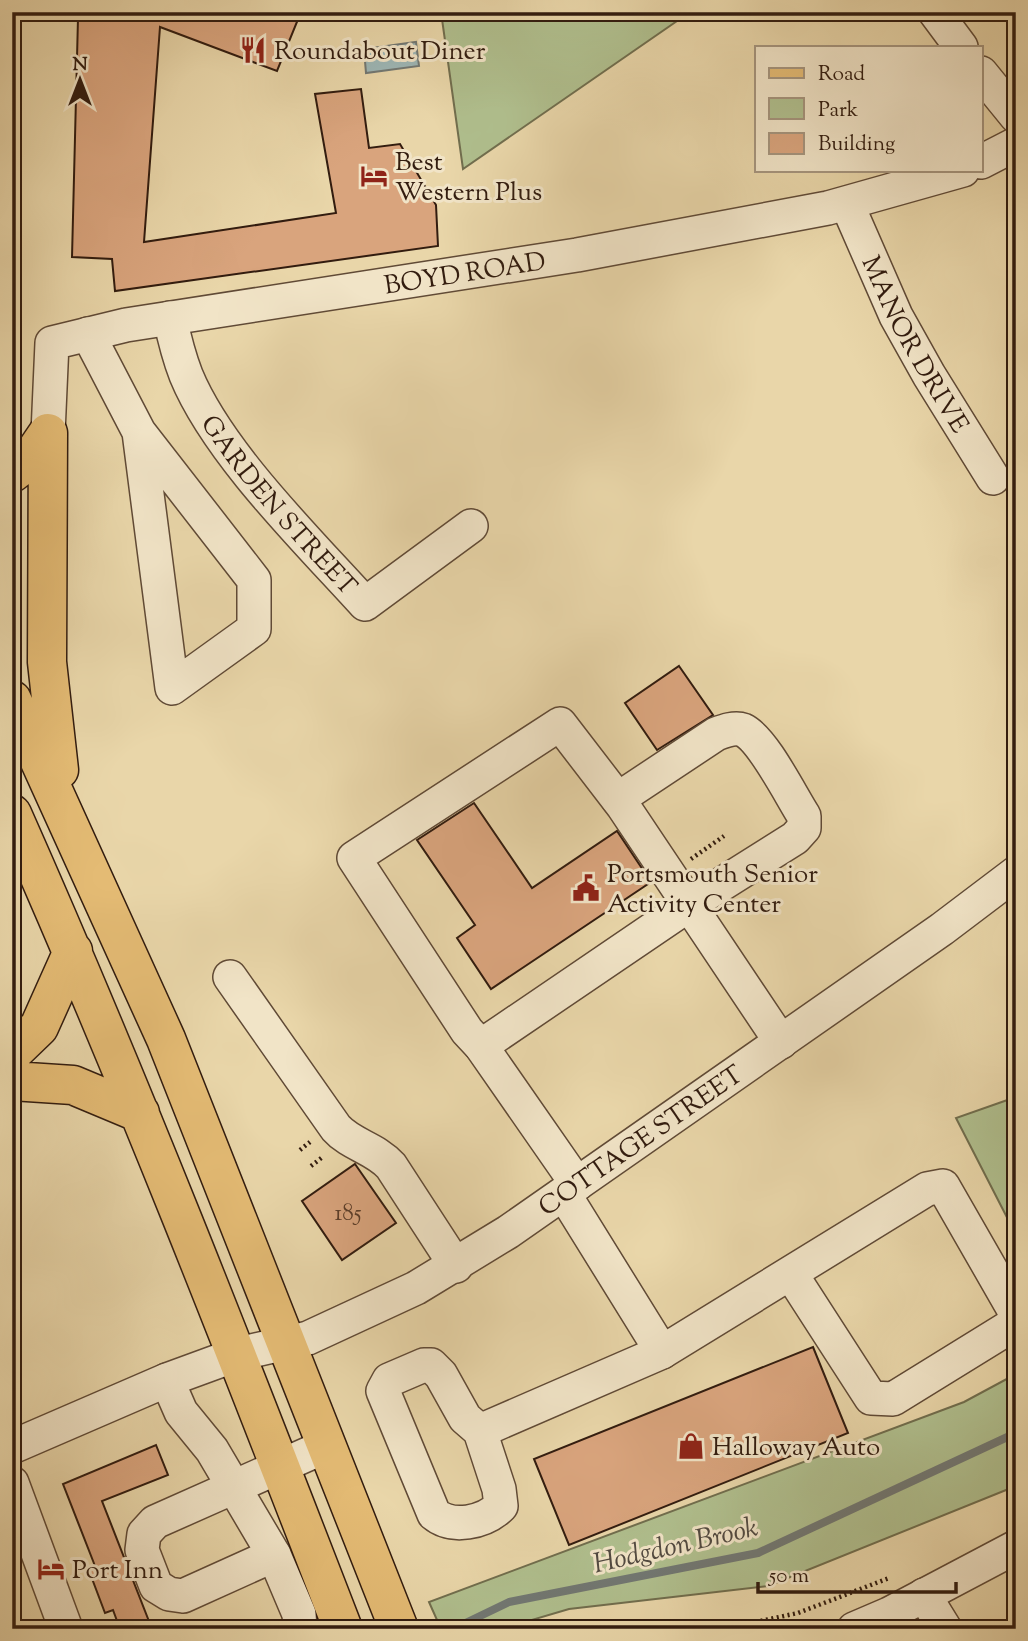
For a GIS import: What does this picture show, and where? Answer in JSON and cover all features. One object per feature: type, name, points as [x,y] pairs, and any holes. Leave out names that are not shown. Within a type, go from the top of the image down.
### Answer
[{"type":"main road","points":[[12,473],[31,458],[48,433]]},
{"type":"main road","points":[[48,433],[47,674],[55,752],[71,829]]},
{"type":"main road","points":[[12,700],[166,1039],[400,1629]]},
{"type":"main road","points":[[12,814],[73,951],[140,1113],[343,1629]]},
{"type":"main road","points":[[12,1053],[39,1027],[73,951]]},
{"type":"main road","points":[[12,1081],[73,1085],[140,1113]]},
{"type":"street","points":[[935,12],[960,46]]},
{"type":"street","points":[[982,75],[1016,116]]},
{"type":"street","points":[[982,161],[1016,144]]},
{"type":"street","name":"BOYD ROAD","points":[[48,433],[52,343],[170,318],[577,255],[847,204],[956,172]]},
{"type":"street","name":"MANOR DRIVE","points":[[847,204],[896,316],[993,478]]},
{"type":"street","name":"GARDEN STREET","points":[[170,318],[186,376],[220,435],[269,496],[365,604],[471,526]]},
{"type":"street","points":[[88,334],[139,432],[254,580],[254,629],[172,688],[139,432]]},
{"type":"street","points":[[662,1352],[570,1189],[481,1046],[467,1031],[354,858],[560,724],[618,799],[687,906],[781,1042]]},
{"type":"street","points":[[481,1046],[687,906],[795,838],[804,828],[804,816],[758,744],[743,730],[731,729],[716,734],[618,799]]},
{"type":"street","name":"COTTAGE STREET","points":[[12,1447],[167,1380],[237,1354],[308,1338],[368,1312],[456,1266],[781,1042],[1016,873]]},
{"type":"street","points":[[230,977],[336,1128],[344,1137],[381,1154],[391,1166],[456,1266]]},
{"type":"street","points":[[480,1431],[662,1352],[927,1189],[943,1186],[1013,1308],[1016,1321],[893,1399],[871,1398],[791,1273]]},
{"type":"street","points":[[431,1365],[441,1375],[465,1418],[480,1431],[499,1489],[501,1506],[495,1512],[456,1525],[445,1523],[434,1514],[383,1391],[389,1380],[431,1365]]},
{"type":"street","points":[[167,1380],[181,1412],[212,1450],[274,1555],[299,1614],[300,1629]]},
{"type":"street","points":[[274,1555],[183,1596],[169,1594],[156,1586],[142,1550],[144,1534],[155,1521],[326,1446]]},
{"type":"street","points":[[12,1483],[66,1629]]},
{"type":"street","points":[[854,1629],[913,1584],[1016,1547]]},
{"type":"street","points":[[913,1584],[945,1629]]},
{"type":"path","points":[[690,859],[724,836]]},
{"type":"path","points":[[723,1629],[913,1584]]},
{"type":"green space","points":[[441,12],[690,12],[463,169]]},
{"type":"green space","points":[[1016,1097],[1016,1235],[956,1118]]},
{"type":"green space","points":[[1016,1374],[1016,1486],[768,1586],[569,1609],[501,1629],[441,1629],[429,1602],[964,1402]]},
{"type":"water","points":[[416,42],[419,66],[366,73],[364,49]]},
{"type":"building","name":"Best Western Plus","points":[[91,12],[301,12],[277,71],[160,27],[144,242],[336,213],[315,94],[361,89],[369,148],[400,144],[436,205],[438,246],[115,291],[112,259],[72,257],[78,18],[88,18]]},
{"type":"building","points":[[679,666],[713,715],[657,750],[625,703]]},
{"type":"building","name":"Portsmouth Senior Activity Center","points":[[474,803],[532,888],[617,831],[651,882],[491,989],[457,938],[475,925],[417,840]]},
{"type":"building","points":[[355,1164],[396,1223],[342,1260],[302,1201]]},
{"type":"building","name":"Halloway Auto","points":[[813,1347],[848,1433],[569,1545],[534,1459]]},
{"type":"building","points":[[156,1445],[168,1475],[102,1501],[152,1629],[120,1629],[113,1610],[105,1613],[88,1568],[95,1566],[63,1484]]},
{"type":"waterway","name":"Hodgdon Brook","points":[[453,1629],[509,1602],[758,1553],[1016,1433]]},
{"type":"place","name":"Roundabout Diner","points":[[253,50]]},
{"type":"place","name":"Best Western Plus","points":[[374,176]]},
{"type":"place","name":"Portsmouth Senior Activity Center","points":[[586,888]]},
{"type":"place","name":"Halloway Auto","points":[[691,1446]]},
{"type":"place","name":"Port Inn","points":[[51,1569]]}]
